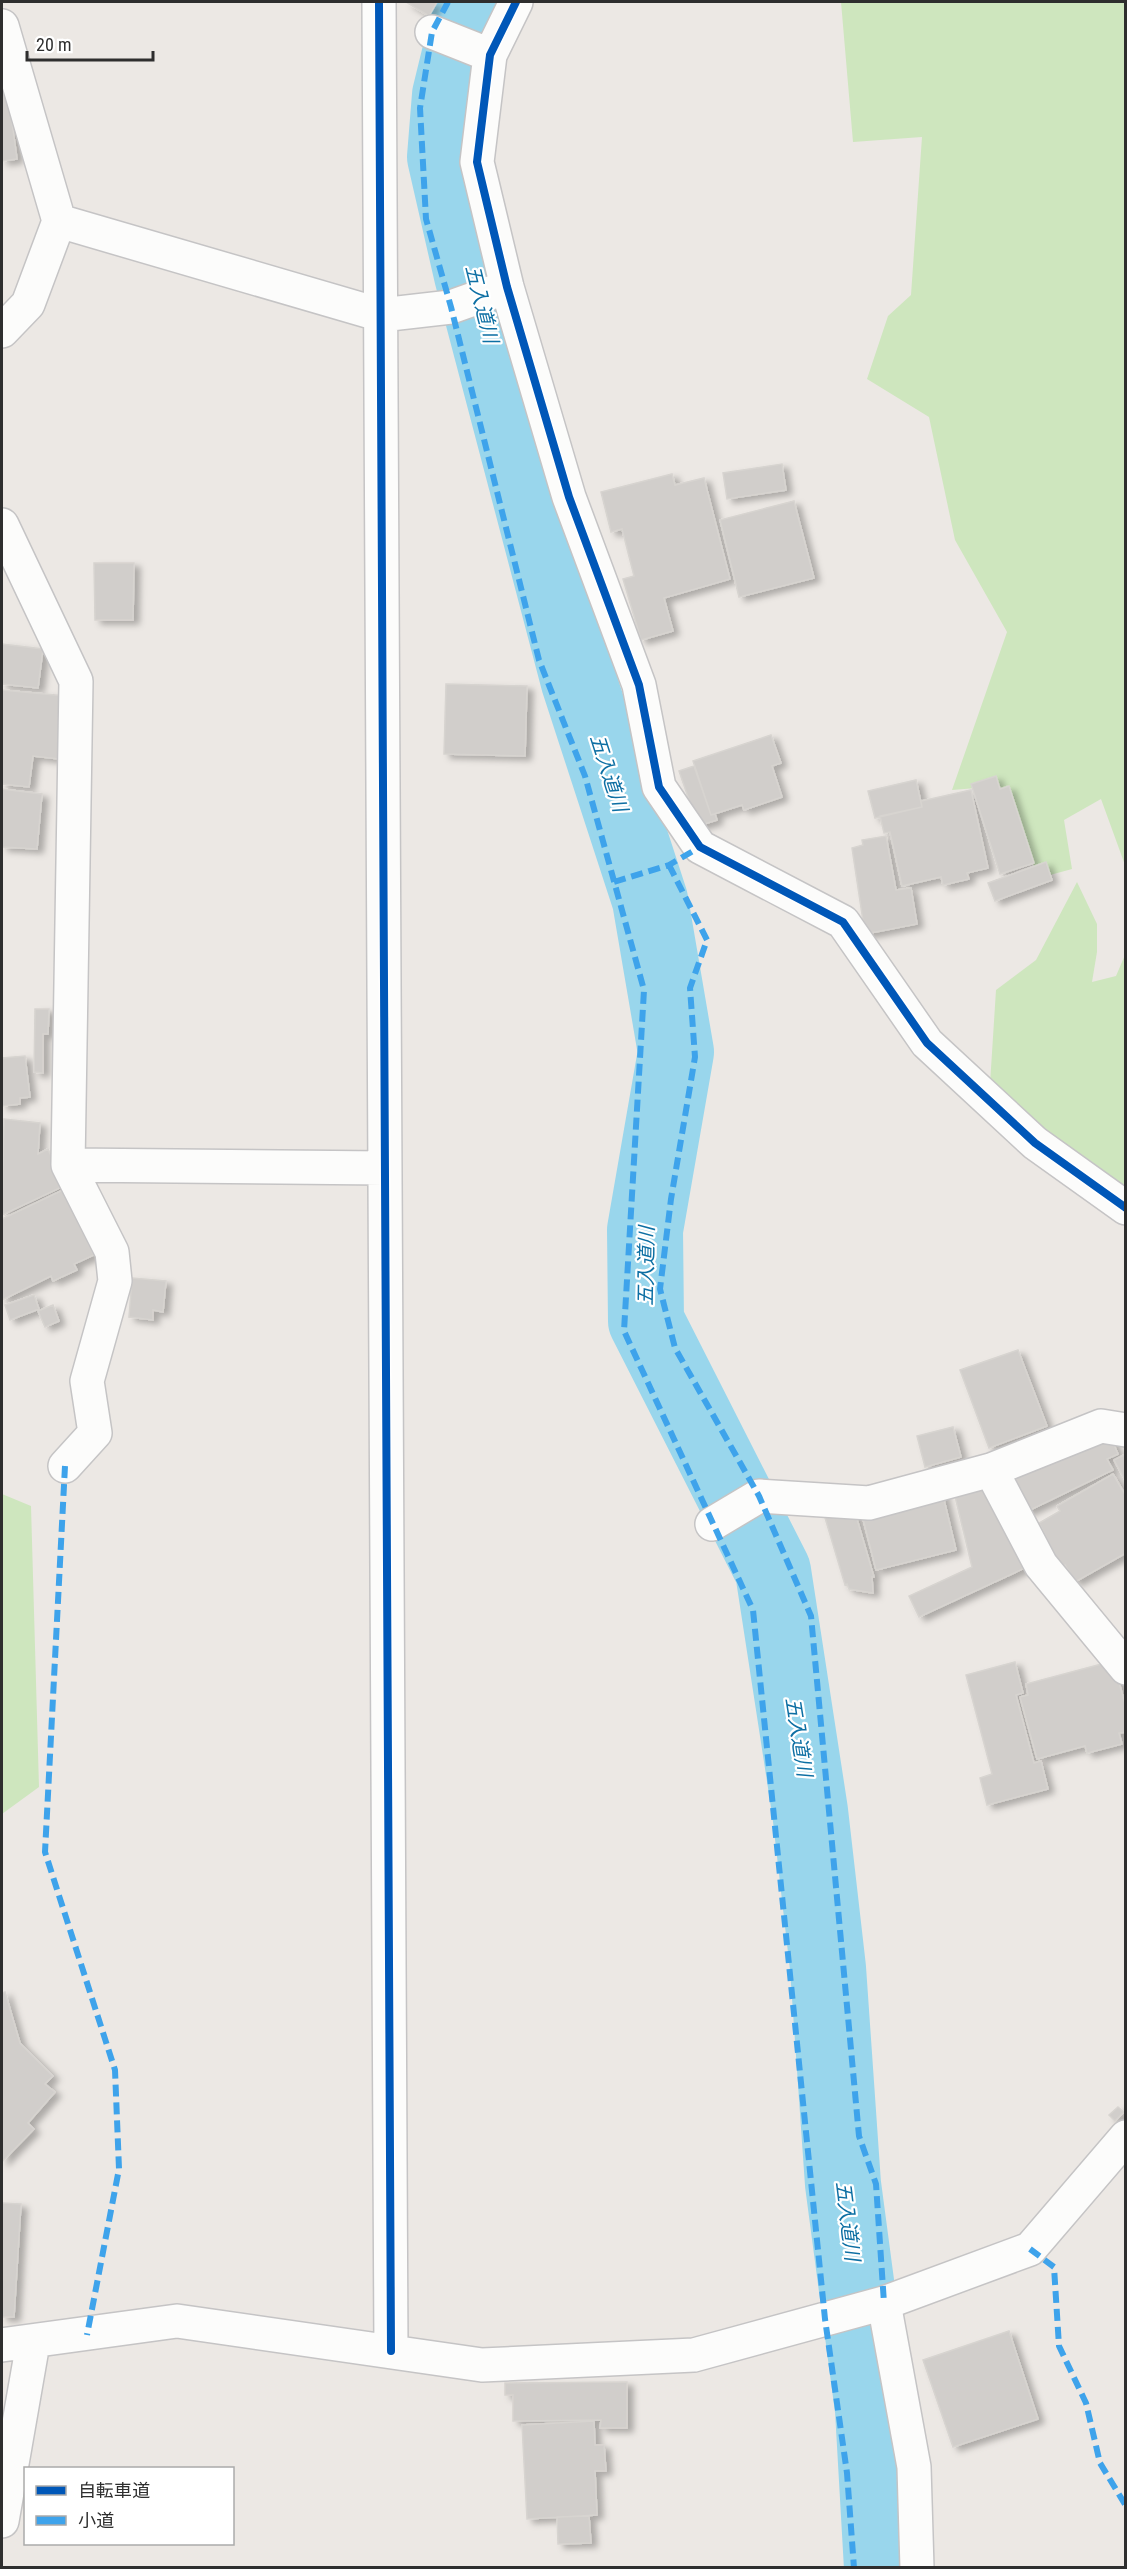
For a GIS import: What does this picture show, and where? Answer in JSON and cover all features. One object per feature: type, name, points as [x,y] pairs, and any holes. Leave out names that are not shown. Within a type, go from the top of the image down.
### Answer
[{"type":"street","points":[[379,2],[391,2350]]},
{"type":"street","points":[[512,4],[490,55],[477,162],[507,287],[569,497],[639,685],[659,787],[700,847],[843,922],[927,1043],[1035,1143],[1125,1208]]},
{"type":"street","points":[[2,26],[59,221],[28,304],[2,331]]},
{"type":"street","points":[[432,32],[490,55]]},
{"type":"street","points":[[59,221],[381,315],[451,307],[507,287]]},
{"type":"street","points":[[2,525],[76,681],[68,1165],[112,1252],[115,1281],[87,1381],[95,1433],[65,1466]]},
{"type":"street","points":[[68,1165],[385,1168]]},
{"type":"street","points":[[712,1524],[759,1496],[869,1503],[991,1470],[1101,1426],[1125,1430]]},
{"type":"street","points":[[991,1470],[1041,1565],[1125,1668]]},
{"type":"street","points":[[2,2521],[17,2344],[177,2321],[391,2350],[482,2365],[694,2355],[884,2302],[1030,2249],[1125,2137]]},
{"type":"street","points":[[884,2302],[914,2467],[917,2568]]},
{"type":"green space","points":[[841,2],[1125,2],[1125,865],[1101,799],[1064,820],[1072,869],[1039,878],[1000,786],[952,790],[1007,632],[955,540],[929,417],[867,379],[888,316],[911,295],[922,137],[853,142]]},
{"type":"green space","points":[[1077,882],[1097,924],[1097,952],[1092,982],[1116,976],[1125,955],[1125,1196],[990,1084],[996,990],[1036,960]]},
{"type":"green space","points":[[2,1494],[31,1506],[39,1787],[2,1814]]},
{"type":"building","points":[[406,2],[437,2],[429,16]]},
{"type":"building","points":[[8,92],[17,159],[2,161],[2,93]]},
{"type":"building","points":[[782,464],[786,490],[727,499],[723,473]]},
{"type":"building","points":[[672,474],[675,485],[704,478],[730,579],[664,598],[673,631],[641,640],[623,579],[634,576],[622,529],[611,532],[601,492]]},
{"type":"building","points":[[794,501],[814,578],[739,597],[720,520]]},
{"type":"building","points":[[94,563],[134,563],[133,620],[95,620]]},
{"type":"building","points":[[2,644],[43,649],[38,688],[2,684]]},
{"type":"building","points":[[446,684],[527,686],[525,756],[444,754]]},
{"type":"building","points":[[2,690],[66,696],[59,759],[33,756],[29,787],[2,784]]},
{"type":"building","points":[[771,735],[781,763],[772,766],[782,797],[744,810],[742,805],[711,815],[693,761]]},
{"type":"building","points":[[694,766],[711,815],[715,814],[717,820],[698,826],[679,771]]},
{"type":"building","points":[[996,776],[1000,789],[1009,786],[1034,863],[1000,874],[971,784]]},
{"type":"building","points":[[916,780],[922,807],[875,818],[868,791]]},
{"type":"building","points":[[2,789],[42,794],[37,849],[2,847]]},
{"type":"building","points":[[971,790],[988,868],[967,873],[969,879],[943,885],[941,877],[902,886],[890,832],[884,833],[880,816],[922,807],[921,801]]},
{"type":"building","points":[[886,836],[896,890],[911,888],[917,924],[865,934],[852,848],[863,845],[862,840]]},
{"type":"building","points":[[1046,862],[1052,880],[995,901],[988,883]]},
{"type":"building","points":[[35,1009],[49,1009],[48,1034],[43,1034],[43,1073],[34,1072]]},
{"type":"building","points":[[25,1056],[30,1097],[20,1098],[20,1104],[2,1106],[2,1058]]},
{"type":"building","points":[[4,1119],[40,1123],[38,1154],[48,1149],[64,1186],[2,1215]]},
{"type":"building","points":[[67,1188],[80,1214],[75,1216],[94,1255],[74,1264],[77,1270],[53,1281],[51,1276],[2,1300],[2,1219]]},
{"type":"building","points":[[132,1278],[166,1281],[163,1312],[153,1310],[153,1320],[129,1317]]},
{"type":"building","points":[[34,1295],[39,1309],[10,1320],[5,1305]]},
{"type":"building","points":[[53,1305],[59,1321],[45,1327],[38,1311]]},
{"type":"building","points":[[1018,1350],[1047,1426],[989,1448],[960,1370]]},
{"type":"building","points":[[953,1427],[961,1457],[925,1467],[917,1436]]},
{"type":"building","points":[[1109,1433],[1118,1454],[1107,1459],[1113,1470],[1026,1512],[1010,1476]]},
{"type":"building","points":[[1126,1454],[1126,1482],[1114,1460]]},
{"type":"building","points":[[987,1474],[1027,1567],[919,1617],[909,1596],[972,1567],[952,1484]]},
{"type":"building","points":[[1113,1474],[1126,1496],[1126,1553],[1075,1582],[1065,1565],[1061,1567],[1039,1523],[1060,1511],[1057,1506]]},
{"type":"building","points":[[941,1487],[956,1550],[876,1570],[860,1507]]},
{"type":"building","points":[[852,1502],[874,1577],[872,1577],[873,1593],[849,1589],[847,1584],[845,1585],[823,1511]]},
{"type":"building","points":[[1113,1661],[1126,1707],[1126,1732],[1119,1733],[1122,1744],[1087,1753],[1085,1746],[1037,1759],[1020,1697],[1028,1695],[1026,1684]]},
{"type":"building","points":[[1015,1662],[1023,1693],[1016,1695],[1034,1763],[1041,1761],[1048,1789],[987,1805],[980,1778],[992,1774],[966,1675]]},
{"type":"building","points":[[5,1992],[20,2043],[53,2076],[45,2084],[55,2092],[28,2123],[34,2129],[2,2162],[2,1993]]},
{"type":"building","points":[[1118,2107],[1124,2112],[1115,2121],[1109,2115]]},
{"type":"building","points":[[2,2203],[21,2204],[14,2317],[2,2317]]},
{"type":"building","points":[[1009,2331],[1038,2419],[953,2447],[923,2360]]},
{"type":"building","points":[[627,2382],[627,2428],[600,2428],[601,2420],[513,2421],[513,2395],[505,2395],[505,2383]]},
{"type":"building","points":[[594,2421],[595,2445],[604,2445],[606,2471],[595,2471],[597,2515],[527,2519],[522,2425]]},
{"type":"building","points":[[589,2516],[591,2543],[558,2544],[557,2517]]},
{"type":"waterway","name":"五入道川","points":[[479,2],[469,17],[450,95],[445,157],[472,275],[579,682],[650,900],[676,1052],[645,1230],[646,1321],[773,1571],[810,1811],[828,1968],[843,2184],[873,2410],[882,2568]]},
{"type":"marked path","points":[[448,2],[432,32],[420,108],[426,219],[451,307],[539,660],[585,776],[644,990],[624,1331],[753,1610],[825,2319],[847,2473],[854,2568]]},
{"type":"marked path","points":[[614,882],[669,865],[700,847]]},
{"type":"marked path","points":[[669,865],[707,940],[690,988],[695,1057],[671,1199],[660,1289],[675,1348],[759,1496],[811,1616],[859,2136],[876,2184],[884,2303]]},
{"type":"marked path","points":[[65,1466],[45,1852],[115,2070],[119,2169],[87,2335]]},
{"type":"marked path","points":[[1030,2249],[1054,2267],[1059,2346],[1086,2403],[1100,2463],[1126,2506]]},
{"type":"cycle path","points":[[379,2],[391,2351]]},
{"type":"cycle path","points":[[516,2],[490,55],[477,162],[507,287],[569,497],[639,685],[659,787],[700,847],[843,922],[927,1043],[1035,1143],[1126,1208]]}]
